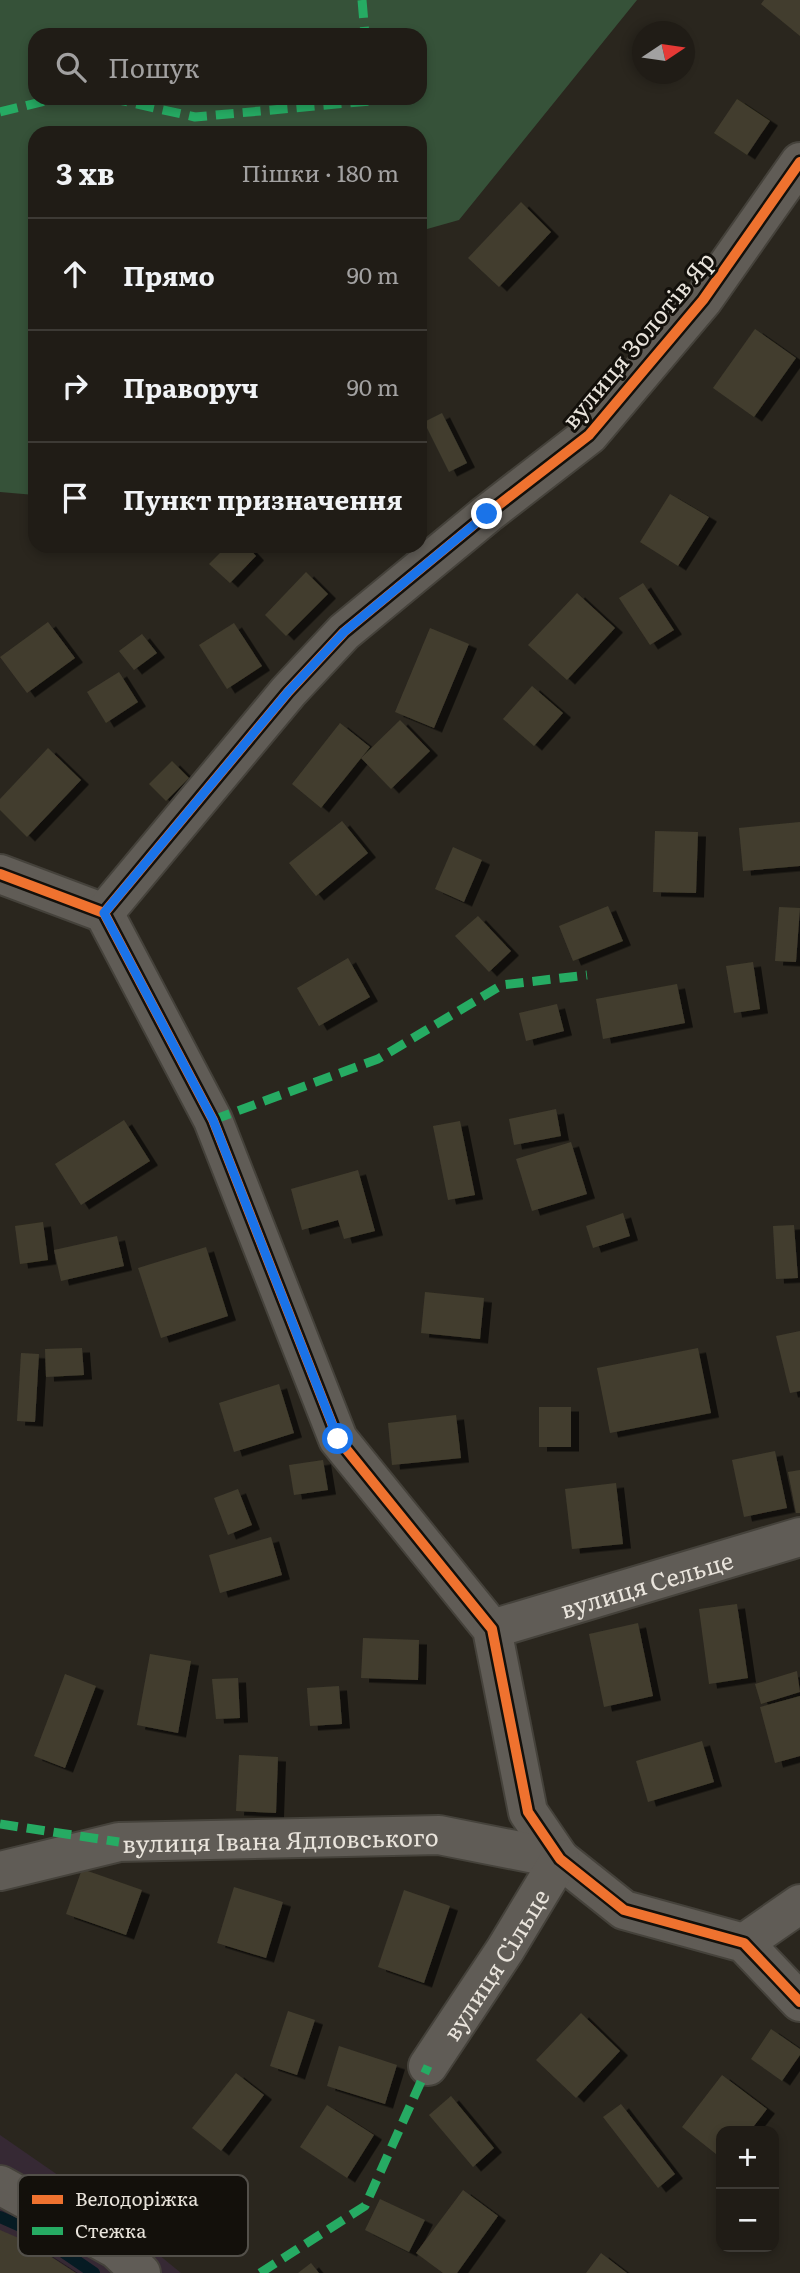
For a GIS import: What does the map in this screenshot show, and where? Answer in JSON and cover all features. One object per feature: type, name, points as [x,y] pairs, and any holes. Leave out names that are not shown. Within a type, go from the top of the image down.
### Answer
[{"type":"street","name":"вулиця Золотів Яр","points":[[104,913],[288,692],[344,632],[487,514],[589,435],[703,300],[800,162]]},
{"type":"street","points":[[0,874],[104,913]]},
{"type":"street","name":"вулиця Івана Ядловського","points":[[104,913],[213,1120],[338,1439],[492,1629],[528,1812],[560,1859],[624,1910],[744,1943]]},
{"type":"street","name":"вулиця Сельце","points":[[492,1629],[800,1537]]},
{"type":"street","name":"вулиця Івана Ядловського","points":[[0,1871],[119,1842],[439,1835],[560,1859]]},
{"type":"street","name":"вулиця Сільце","points":[[428,2066],[505,1950],[560,1859]]},
{"type":"street","points":[[800,1904],[744,1943],[800,2002]]},
{"type":"street","points":[[0,2185],[18,2195]]},
{"type":"street","points":[[123,2256],[141,2273]]},
{"type":"shaded area","points":[[0,2135],[58,2175],[18,2175],[18,2256],[160,2256],[181,2273],[0,2273]]},
{"type":"green space","points":[[0,0],[637,0],[459,220],[427,229],[427,126],[28,126],[28,494],[0,492]]},
{"type":"building","points":[[764,0],[800,0],[800,36],[761,4]]},
{"type":"building","points":[[737,99],[770,121],[747,155],[714,133]]},
{"type":"building","points":[[521,202],[551,232],[499,287],[468,258]]},
{"type":"building","points":[[755,329],[796,358],[754,417],[713,388]]},
{"type":"building","points":[[442,413],[467,463],[449,472],[427,428],[427,420]]},
{"type":"building","points":[[670,494],[709,517],[678,566],[640,542]]},
{"type":"building","points":[[220,553],[253,553],[256,556],[230,583],[209,564]]},
{"type":"building","points":[[306,572],[328,594],[286,636],[265,615]]},
{"type":"building","points":[[643,583],[674,630],[650,645],[619,598]]},
{"type":"building","points":[[577,593],[615,628],[567,680],[528,645]]},
{"type":"building","points":[[48,622],[75,658],[27,693],[0,657]]},
{"type":"building","points":[[234,623],[262,666],[227,689],[199,645]]},
{"type":"building","points":[[430,628],[469,644],[434,728],[395,712]]},
{"type":"building","points":[[142,634],[157,653],[134,670],[119,651]]},
{"type":"building","points":[[119,672],[138,702],[106,723],[87,692]]},
{"type":"building","points":[[532,686],[563,713],[534,746],[503,719]]},
{"type":"building","points":[[400,720],[430,751],[391,789],[361,758]]},
{"type":"building","points":[[340,723],[370,747],[321,808],[292,784]]},
{"type":"building","points":[[48,748],[81,780],[27,837],[0,810],[0,799]]},
{"type":"building","points":[[172,761],[189,778],[166,801],[149,784]]},
{"type":"building","points":[[342,821],[368,853],[316,896],[289,863]]},
{"type":"building","points":[[800,822],[800,866],[743,871],[739,828]]},
{"type":"building","points":[[655,831],[698,832],[696,893],[653,892]]},
{"type":"building","points":[[453,847],[482,860],[464,902],[435,889]]},
{"type":"building","points":[[608,906],[623,941],[573,961],[559,926]]},
{"type":"building","points":[[779,907],[800,908],[796,962],[775,961]]},
{"type":"building","points":[[478,916],[511,951],[489,972],[455,936]]},
{"type":"building","points":[[348,958],[370,997],[319,1026],[297,988]]},
{"type":"building","points":[[753,962],[760,1009],[734,1013],[726,966]]},
{"type":"building","points":[[677,984],[685,1023],[603,1039],[596,999]]},
{"type":"building","points":[[557,1004],[564,1031],[526,1041],[519,1013]]},
{"type":"building","points":[[556,1109],[561,1136],[514,1145],[509,1119]]},
{"type":"building","points":[[124,1120],[150,1161],[81,1205],[55,1164]]},
{"type":"building","points":[[460,1121],[475,1195],[448,1200],[433,1126]]},
{"type":"building","points":[[571,1142],[587,1194],[532,1211],[516,1159]]},
{"type":"building","points":[[358,1170],[375,1231],[344,1239],[338,1220],[302,1230],[291,1189]]},
{"type":"building","points":[[623,1213],[630,1236],[593,1248],[586,1226]]},
{"type":"building","points":[[43,1222],[48,1260],[20,1264],[15,1226]]},
{"type":"building","points":[[794,1225],[798,1278],[776,1279],[773,1226]]},
{"type":"building","points":[[117,1236],[124,1266],[61,1281],[54,1250]]},
{"type":"building","points":[[206,1247],[228,1316],[161,1338],[138,1268]]},
{"type":"building","points":[[425,1292],[484,1298],[480,1339],[421,1333]]},
{"type":"building","points":[[800,1331],[800,1391],[790,1393],[776,1336]]},
{"type":"building","points":[[82,1348],[84,1375],[46,1377],[45,1349]]},
{"type":"building","points":[[698,1348],[711,1413],[610,1433],[597,1368]]},
{"type":"building","points":[[21,1353],[39,1354],[35,1422],[17,1421]]},
{"type":"building","points":[[279,1384],[294,1433],[234,1452],[219,1403]]},
{"type":"building","points":[[539,1407],[571,1407],[571,1447],[539,1447]]},
{"type":"building","points":[[456,1415],[461,1458],[392,1465],[388,1423]]},
{"type":"building","points":[[775,1451],[787,1508],[744,1517],[732,1460]]},
{"type":"building","points":[[323,1460],[328,1490],[294,1495],[289,1465]]},
{"type":"building","points":[[800,1470],[800,1513],[796,1513],[788,1472]]},
{"type":"building","points":[[616,1483],[623,1544],[572,1549],[565,1489]]},
{"type":"building","points":[[238,1489],[252,1525],[228,1535],[214,1498]]},
{"type":"building","points":[[271,1537],[282,1575],[220,1593],[209,1555]]},
{"type":"building","points":[[737,1604],[748,1678],[709,1684],[699,1609]]},
{"type":"building","points":[[638,1623],[653,1696],[604,1707],[589,1634]]},
{"type":"building","points":[[363,1638],[419,1640],[418,1680],[361,1678]]},
{"type":"building","points":[[150,1654],[191,1661],[178,1733],[137,1725]]},
{"type":"building","points":[[797,1671],[800,1692],[761,1704],[755,1684]]},
{"type":"building","points":[[65,1674],[96,1686],[65,1768],[34,1756]]},
{"type":"building","points":[[238,1678],[240,1718],[216,1719],[212,1679]]},
{"type":"building","points":[[339,1686],[342,1724],[310,1726],[307,1688]]},
{"type":"building","points":[[800,1696],[800,1756],[775,1763],[760,1707]]},
{"type":"building","points":[[702,1741],[714,1782],[648,1802],[636,1761]]},
{"type":"building","points":[[239,1755],[278,1757],[276,1813],[236,1811]]},
{"type":"building","points":[[82,1869],[142,1890],[126,1935],[66,1914]]},
{"type":"building","points":[[234,1887],[283,1902],[266,1958],[217,1943]]},
{"type":"building","points":[[404,1890],[450,1906],[424,1983],[378,1967]]},
{"type":"building","points":[[288,2011],[315,2020],[297,2075],[270,2066]]},
{"type":"building","points":[[581,2013],[620,2051],[576,2098],[536,2060]]},
{"type":"building","points":[[771,2029],[800,2049],[800,2055],[782,2081],[751,2059]]},
{"type":"building","points":[[339,2046],[397,2065],[385,2104],[327,2086]]},
{"type":"building","points":[[236,2073],[264,2095],[221,2151],[192,2128]]},
{"type":"building","points":[[722,2075],[767,2109],[754,2126],[716,2126],[716,2154],[682,2127]]},
{"type":"building","points":[[451,2096],[494,2148],[473,2167],[429,2115]]},
{"type":"building","points":[[621,2104],[675,2174],[658,2188],[603,2117]]},
{"type":"building","points":[[327,2105],[374,2135],[347,2178],[300,2147]]},
{"type":"building","points":[[463,2190],[498,2216],[457,2273],[443,2273],[416,2253]]},
{"type":"building","points":[[380,2199],[425,2220],[409,2252],[365,2230]]},
{"type":"building","points":[[0,2230],[18,2238],[18,2256],[50,2256],[76,2273],[0,2273]]},
{"type":"building","points":[[601,2253],[627,2273],[586,2273]]},
{"type":"building","points":[[311,2263],[319,2273],[298,2273]]},
{"type":"waterway","points":[[0,2217],[18,2225]]},
{"type":"waterway","points":[[69,2256],[94,2273]]},
{"type":"marked path","points":[[362,0],[364,28]]},
{"type":"marked path","points":[[0,112],[28,105]]},
{"type":"marked path","points":[[141,105],[195,117],[326,105]]},
{"type":"marked path","points":[[213,1120],[378,1059],[502,985],[587,975]]},
{"type":"marked path","points":[[0,1824],[119,1842]]},
{"type":"marked path","points":[[260,2273],[365,2206],[428,2066]]},
{"type":"cycle path","points":[[104,913],[288,692],[344,632],[487,514],[589,435],[703,300],[800,162]]},
{"type":"cycle path","points":[[0,874],[104,913],[213,1120],[338,1439],[492,1629],[528,1812],[560,1859],[624,1910],[744,1943],[800,2002]]},
{"type":"route","points":[[338,1439],[213,1120],[104,913],[288,692],[344,632],[487,514]]}]
